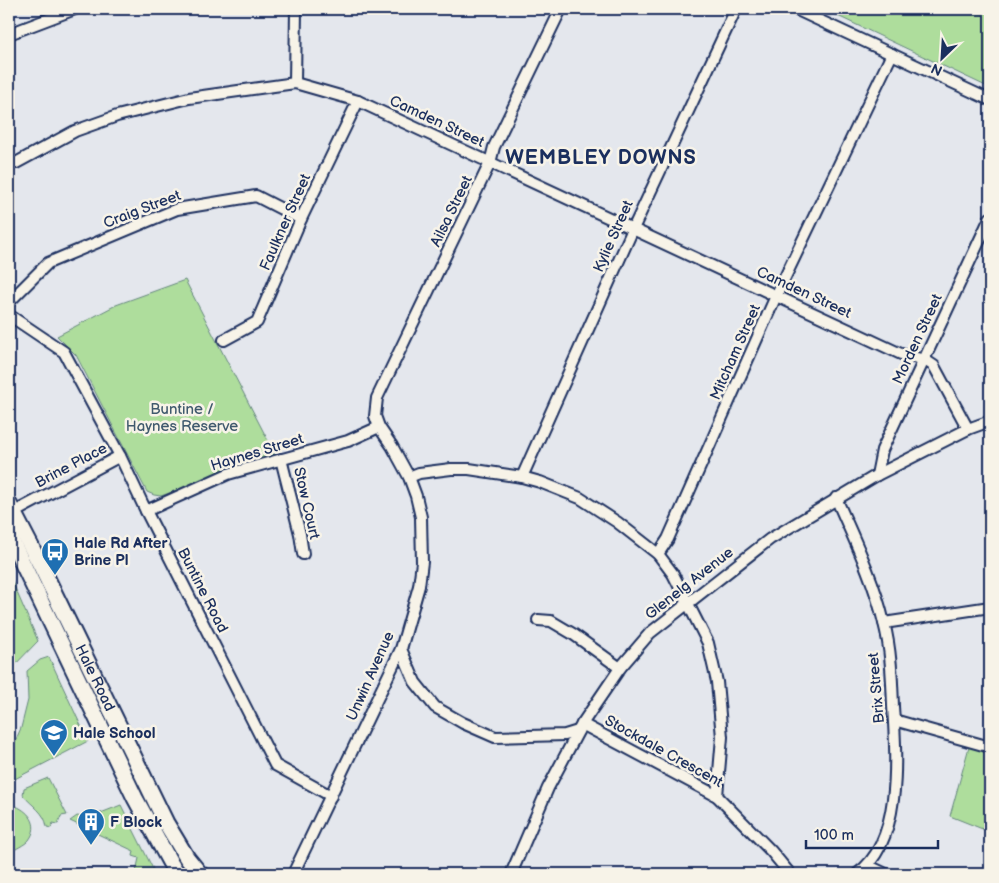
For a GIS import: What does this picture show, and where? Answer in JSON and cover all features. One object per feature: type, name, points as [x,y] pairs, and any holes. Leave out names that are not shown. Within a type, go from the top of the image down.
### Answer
[{"type":"main road","name":"Hale Road","points":[[11,511],[166,823],[187,858],[200,874]]},
{"type":"main road","name":"Hale Road","points":[[9,535],[135,798],[178,874]]},
{"type":"street","points":[[9,34],[75,9]]},
{"type":"street","points":[[295,84],[296,9]]},
{"type":"street","name":"Ailsa Street","points":[[379,427],[375,416],[378,398],[490,163],[494,147],[561,9]]},
{"type":"street","name":"Kylie Street","points":[[522,477],[633,229],[736,9]]},
{"type":"street","points":[[795,9],[990,100]]},
{"type":"street","name":"Mitcham Street","points":[[658,554],[668,539],[776,296],[892,54]]},
{"type":"street","name":"Camden Street","points":[[9,164],[16,163],[75,131],[117,116],[189,98],[295,84],[358,101],[901,354],[925,360]]},
{"type":"street","name":"Faulkner Street","points":[[224,340],[257,322],[301,219],[358,101]]},
{"type":"street","name":"Craig Street","points":[[9,302],[48,263],[177,209],[256,196],[301,219]]},
{"type":"street","name":"Morden Street","points":[[877,474],[882,450],[990,218]]},
{"type":"street","name":"Buntine Road","points":[[9,315],[64,352],[120,456],[274,765],[331,796]]},
{"type":"street","points":[[925,360],[934,366],[968,429]]},
{"type":"street","name":"Glenelg Avenue","points":[[511,874],[548,788],[580,727],[620,668],[650,633],[770,539],[877,474],[968,429],[990,421]]},
{"type":"street","name":"Haynes Street","points":[[146,511],[228,474],[348,441],[379,427]]},
{"type":"street","name":"Unwin Avenue","points":[[293,874],[401,649],[420,586],[422,562],[420,516],[416,496],[409,477],[379,427]]},
{"type":"street","name":"Brine Place","points":[[11,511],[120,456]]},
{"type":"street","name":"Stow Court","points":[[281,459],[300,534],[303,554]]},
{"type":"street","points":[[409,477],[419,473],[469,469],[522,477],[540,482],[580,498],[617,522],[658,554],[673,574],[708,642],[717,682],[722,737],[717,796]]},
{"type":"street","name":"Brix Street","points":[[836,498],[867,570],[884,623],[892,680],[895,784],[892,810],[882,841],[869,866],[857,874]]},
{"type":"street","points":[[884,623],[990,607]]},
{"type":"street","points":[[538,620],[551,622],[558,626],[620,668]]},
{"type":"street","points":[[401,649],[415,682],[435,707],[463,723],[495,737],[565,735],[580,727]]},
{"type":"street","points":[[894,720],[990,747]]},
{"type":"street","name":"Stockdale Crescent","points":[[580,727],[717,796],[771,850],[790,874]]},
{"type":"street","points":[[869,866],[886,874]]},
{"type":"green space","points":[[823,9],[990,9],[990,88]]},
{"type":"green space","name":"Buntine / Haynes Reserve","points":[[185,280],[275,454],[161,496],[147,492],[76,355],[57,336],[116,305]]},
{"type":"green space","points":[[9,574],[38,641],[9,671]]},
{"type":"green space","points":[[49,657],[88,741],[9,782],[9,755],[21,728],[28,700],[27,671],[40,660]]},
{"type":"green space","points":[[969,747],[990,753],[990,832],[950,816]]},
{"type":"green space","points":[[48,778],[67,815],[61,816],[58,824],[53,823],[51,828],[47,827],[41,813],[23,795],[24,788]]},
{"type":"green space","points":[[13,805],[28,814],[34,828],[27,842],[9,853],[9,806]]},
{"type":"green space","points":[[121,805],[155,874],[140,874],[136,872],[139,858],[133,856],[134,851],[70,821],[77,816],[88,818]]},
{"type":"place","name":"Hale Rd After Brine Pl","points":[[55,576]]},
{"type":"place","name":"Hale School","points":[[54,757]]},
{"type":"place","name":"F Block","points":[[91,846]]},
{"type":"district","name":"WEMBLEY DOWNS","points":[[601,157]]}]
